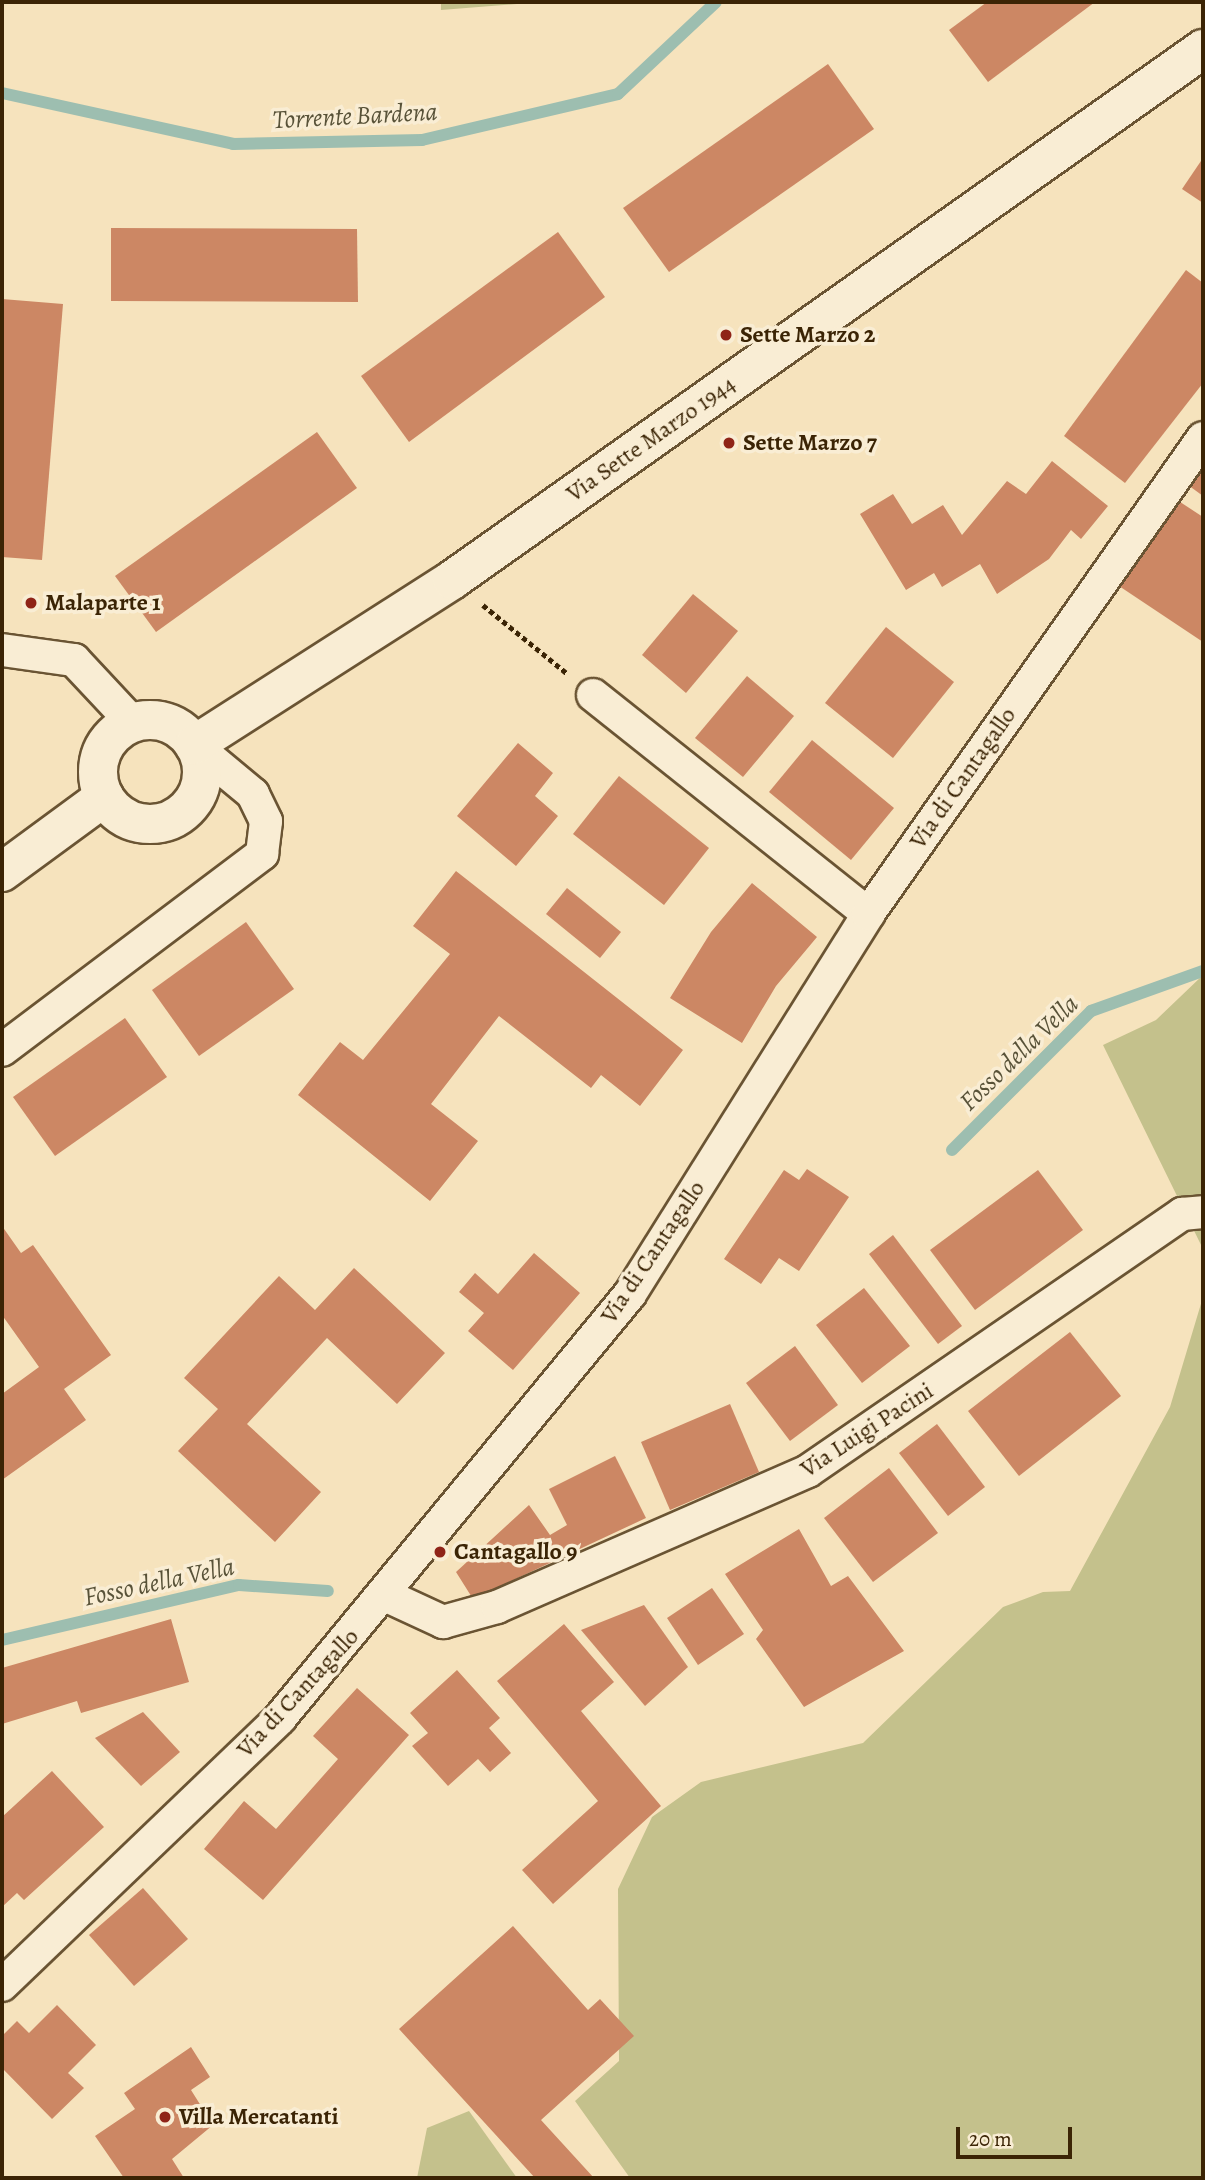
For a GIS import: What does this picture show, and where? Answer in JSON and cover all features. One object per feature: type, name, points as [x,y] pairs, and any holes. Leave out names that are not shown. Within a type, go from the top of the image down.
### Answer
[{"type":"street","name":"Via Sette Marzo 1944","points":[[194,745],[453,580],[1203,49]]},
{"type":"street","name":"Via di Cantagallo","points":[[2,1985],[280,1718],[387,1596],[630,1294],[868,914],[1203,438]]},
{"type":"street","points":[[2,650],[74,660],[132,722]]},
{"type":"street","points":[[593,695],[868,914]]},
{"type":"street","points":[[2,1050],[262,854],[266,821],[253,794],[171,724],[132,722],[110,737],[98,761],[104,797],[116,811],[143,824],[180,814],[201,780],[194,745]]},
{"type":"street","points":[[2,872],[104,797]]},
{"type":"street","name":"Via Luigi Pacini","points":[[387,1596],[443,1622],[497,1607],[808,1471],[1182,1214],[1203,1212]]},
{"type":"path","points":[[453,580],[593,695]]},
{"type":"shaded area","points":[[441,2],[541,2],[441,10]]},
{"type":"shaded area","points":[[1203,975],[1203,1249],[1103,1045],[1156,1020]]},
{"type":"shaded area","points":[[1203,1297],[1203,2178],[630,2178],[575,2101],[619,2061],[618,1889],[652,1817],[701,1782],[863,1743],[1003,1607],[1043,1592],[1070,1591],[1170,1407]]},
{"type":"shaded area","points":[[469,2111],[517,2178],[417,2178],[427,2128]]},
{"type":"building","points":[[987,2],[1095,2],[988,82],[949,30]]},
{"type":"building","points":[[828,64],[874,129],[669,272],[623,208]]},
{"type":"building","points":[[1203,158],[1203,203],[1182,189]]},
{"type":"building","points":[[111,228],[357,229],[358,302],[111,301]]},
{"type":"building","points":[[558,232],[605,297],[409,442],[361,376]]},
{"type":"building","points":[[1186,270],[1203,283],[1203,383],[1125,483],[1064,436]]},
{"type":"building","points":[[2,299],[63,304],[42,560],[2,557]]},
{"type":"building","points":[[317,432],[357,488],[156,632],[115,576]]},
{"type":"building","points":[[1052,461],[1108,506],[1081,539],[1071,530],[1049,559],[997,594],[980,564],[942,587],[934,573],[906,590],[860,514],[893,494],[912,524],[943,505],[962,535],[1007,481],[1026,494]]},
{"type":"building","points":[[1203,464],[1203,496],[1188,485]]},
{"type":"building","points":[[1174,498],[1203,517],[1203,642],[1116,584]]},
{"type":"building","points":[[693,594],[738,631],[686,693],[642,655]]},
{"type":"building","points":[[886,627],[954,682],[893,758],[825,703]]},
{"type":"building","points":[[747,676],[794,716],[743,777],[695,738]]},
{"type":"building","points":[[812,740],[894,808],[851,860],[769,792]]},
{"type":"building","points":[[518,743],[553,773],[535,796],[558,816],[516,866],[457,816]]},
{"type":"building","points":[[619,776],[709,848],[664,905],[573,834]]},
{"type":"building","points":[[456,871],[683,1050],[640,1106],[601,1075],[591,1088],[499,1016],[431,1104],[478,1141],[430,1201],[298,1095],[340,1042],[363,1060],[450,954],[413,926]]},
{"type":"building","points":[[752,883],[817,937],[776,986],[742,1043],[670,998],[711,932]]},
{"type":"building","points":[[567,888],[621,932],[600,958],[546,914]]},
{"type":"building","points":[[246,922],[294,989],[199,1056],[152,990]]},
{"type":"building","points":[[125,1018],[167,1077],[55,1156],[13,1097]]},
{"type":"building","points":[[807,1169],[849,1197],[799,1271],[779,1258],[761,1284],[724,1259],[784,1170],[799,1180]]},
{"type":"building","points":[[1038,1170],[1083,1230],[975,1310],[930,1250]]},
{"type":"building","points":[[2,1226],[21,1253],[33,1245],[111,1355],[64,1389],[86,1420],[2,1480],[2,1394],[39,1367],[2,1315]]},
{"type":"building","points":[[893,1235],[962,1326],[938,1344],[869,1254]]},
{"type":"building","points":[[534,1253],[580,1293],[513,1370],[468,1331],[484,1313],[459,1292],[475,1273],[498,1294]]},
{"type":"building","points":[[354,1268],[445,1353],[397,1404],[327,1338],[247,1424],[321,1492],[275,1542],[178,1451],[218,1409],[184,1378],[279,1276],[315,1310]]},
{"type":"building","points":[[864,1288],[910,1346],[862,1383],[816,1325]]},
{"type":"building","points":[[1070,1332],[1121,1396],[1019,1476],[968,1411]]},
{"type":"building","points":[[795,1346],[838,1405],[790,1441],[746,1383]]},
{"type":"building","points":[[730,1404],[759,1472],[670,1510],[641,1442]]},
{"type":"building","points":[[937,1424],[985,1487],[948,1516],[899,1453]]},
{"type":"building","points":[[615,1456],[646,1518],[473,1599],[456,1572],[529,1505],[550,1535],[567,1525],[549,1489]]},
{"type":"building","points":[[889,1468],[938,1533],[873,1582],[824,1518]]},
{"type":"building","points":[[799,1529],[831,1586],[848,1576],[904,1651],[804,1707],[756,1639],[763,1630],[725,1574]]},
{"type":"building","points":[[712,1588],[744,1634],[698,1665],[667,1618]]},
{"type":"building","points":[[644,1605],[688,1667],[645,1706],[581,1630]]},
{"type":"building","points":[[171,1619],[189,1682],[81,1713],[77,1701],[2,1724],[2,1668]]},
{"type":"building","points":[[564,1624],[614,1682],[581,1711],[661,1806],[553,1904],[522,1870],[598,1801],[497,1681]]},
{"type":"building","points":[[457,1670],[500,1718],[489,1728],[511,1753],[490,1772],[478,1759],[448,1786],[412,1746],[428,1733],[410,1713]]},
{"type":"building","points":[[357,1688],[409,1735],[263,1900],[204,1849],[244,1801],[276,1829],[338,1759],[313,1736]]},
{"type":"building","points":[[143,1712],[180,1752],[141,1786],[95,1738]]},
{"type":"building","points":[[52,1771],[104,1827],[24,1900],[17,1893],[2,1907],[2,1817]]},
{"type":"building","points":[[143,1888],[188,1939],[134,1986],[89,1935]]},
{"type":"building","points":[[513,1926],[588,2010],[600,1999],[634,2036],[541,2120],[594,2178],[535,2178],[399,2029]]},
{"type":"building","points":[[57,2005],[96,2045],[68,2073],[84,2088],[52,2119],[2,2068],[2,2036],[17,2021],[29,2033]]},
{"type":"building","name":"Villa Mercatanti","points":[[191,2047],[210,2077],[191,2090],[213,2125],[172,2159],[184,2178],[124,2178],[95,2136],[135,2109],[124,2093]]},
{"type":"waterway","name":"Torrente Bardena","points":[[2,93],[233,144],[422,140],[618,94],[716,2]]},
{"type":"waterway","name":"Fosso della Vella","points":[[952,1150],[1091,1011],[1203,971]]},
{"type":"waterway","name":"Fosso della Vella","points":[[2,1640],[239,1585],[328,1591]]},
{"type":"place","name":"Sette Marzo 2","points":[[726,335]]},
{"type":"place","name":"Sette Marzo 7","points":[[729,443]]},
{"type":"place","name":"Malaparte 1","points":[[31,603]]},
{"type":"place","name":"Cantagallo 9","points":[[440,1552]]},
{"type":"place","name":"Villa Mercatanti","points":[[165,2117]]}]
